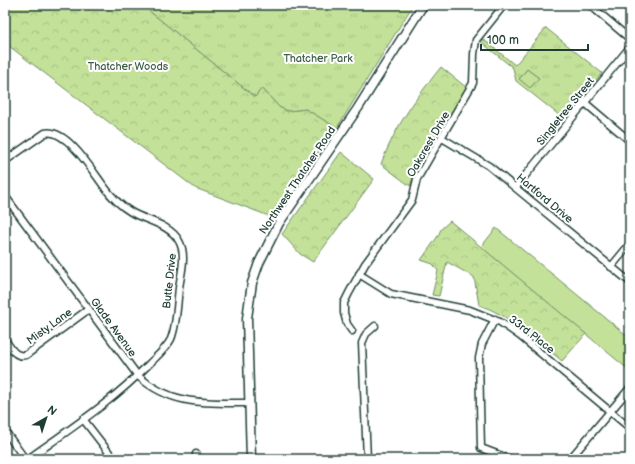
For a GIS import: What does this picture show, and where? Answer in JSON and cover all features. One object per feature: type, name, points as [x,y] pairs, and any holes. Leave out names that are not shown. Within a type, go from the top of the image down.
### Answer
[{"type":"street","name":"Northwest Thatcher Road","points":[[250,459],[246,336],[248,306],[255,273],[264,249],[279,224],[358,108],[423,5]]},
{"type":"street","name":"Oakcrest Drive","points":[[352,331],[347,324],[344,313],[344,303],[359,274],[412,200],[417,179],[474,83],[476,40],[504,5]]},
{"type":"street","points":[[590,5],[630,39]]},
{"type":"street","name":"Singletree Street","points":[[516,187],[630,47]]},
{"type":"street","points":[[584,102],[630,141]]},
{"type":"street","name":"Butte Drive","points":[[5,161],[45,133],[55,133],[82,156],[108,192],[118,203],[130,212],[166,228],[179,241],[183,259],[173,331],[166,347],[118,394],[28,459]]},
{"type":"street","name":"Hartford Drive","points":[[442,138],[489,166],[630,282]]},
{"type":"street","name":"Glade Avenue","points":[[5,196],[138,376],[152,387],[178,399],[192,402],[249,403]]},
{"type":"street","points":[[611,267],[630,244]]},
{"type":"street","name":"33rd Place","points":[[359,274],[391,294],[470,310],[495,319],[520,336],[630,428]]},
{"type":"street","name":"Misty Lane","points":[[5,340],[17,355],[20,357],[26,355],[89,309]]},
{"type":"street","points":[[495,319],[482,344],[479,358],[481,448],[510,459]]},
{"type":"street","points":[[366,459],[362,343],[366,334],[375,326]]},
{"type":"street","points":[[570,459],[630,388]]},
{"type":"street","points":[[83,419],[114,459]]},
{"type":"street","points":[[5,431],[25,459]]},
{"type":"green space","name":"Thatcher Woods","points":[[5,5],[142,5],[255,97],[262,88],[279,107],[288,111],[306,109],[337,128],[269,216],[195,188],[5,43]]},
{"type":"green space","name":"Thatcher Park","points":[[142,5],[413,5],[337,128],[306,109],[288,111],[279,107],[262,88],[255,97]]},
{"type":"green space","points":[[546,28],[602,73],[564,119],[516,81],[513,68],[481,42],[483,39],[515,65]],"holes":[[[527,69],[539,78],[530,88],[519,79]]]},
{"type":"green space","points":[[441,67],[467,88],[417,168],[410,186],[381,164],[400,124],[422,91]]},
{"type":"green space","points":[[527,69],[539,78],[530,89],[519,79]]},
{"type":"green space","points":[[341,152],[374,179],[313,262],[300,254],[282,234]]},
{"type":"green space","points":[[450,221],[586,334],[562,361],[513,322],[502,315],[479,305],[474,277],[447,262],[439,296],[432,295],[438,271],[433,264],[421,260],[438,236],[441,229]]},
{"type":"green space","points":[[496,228],[630,338],[630,371],[481,247]]}]
